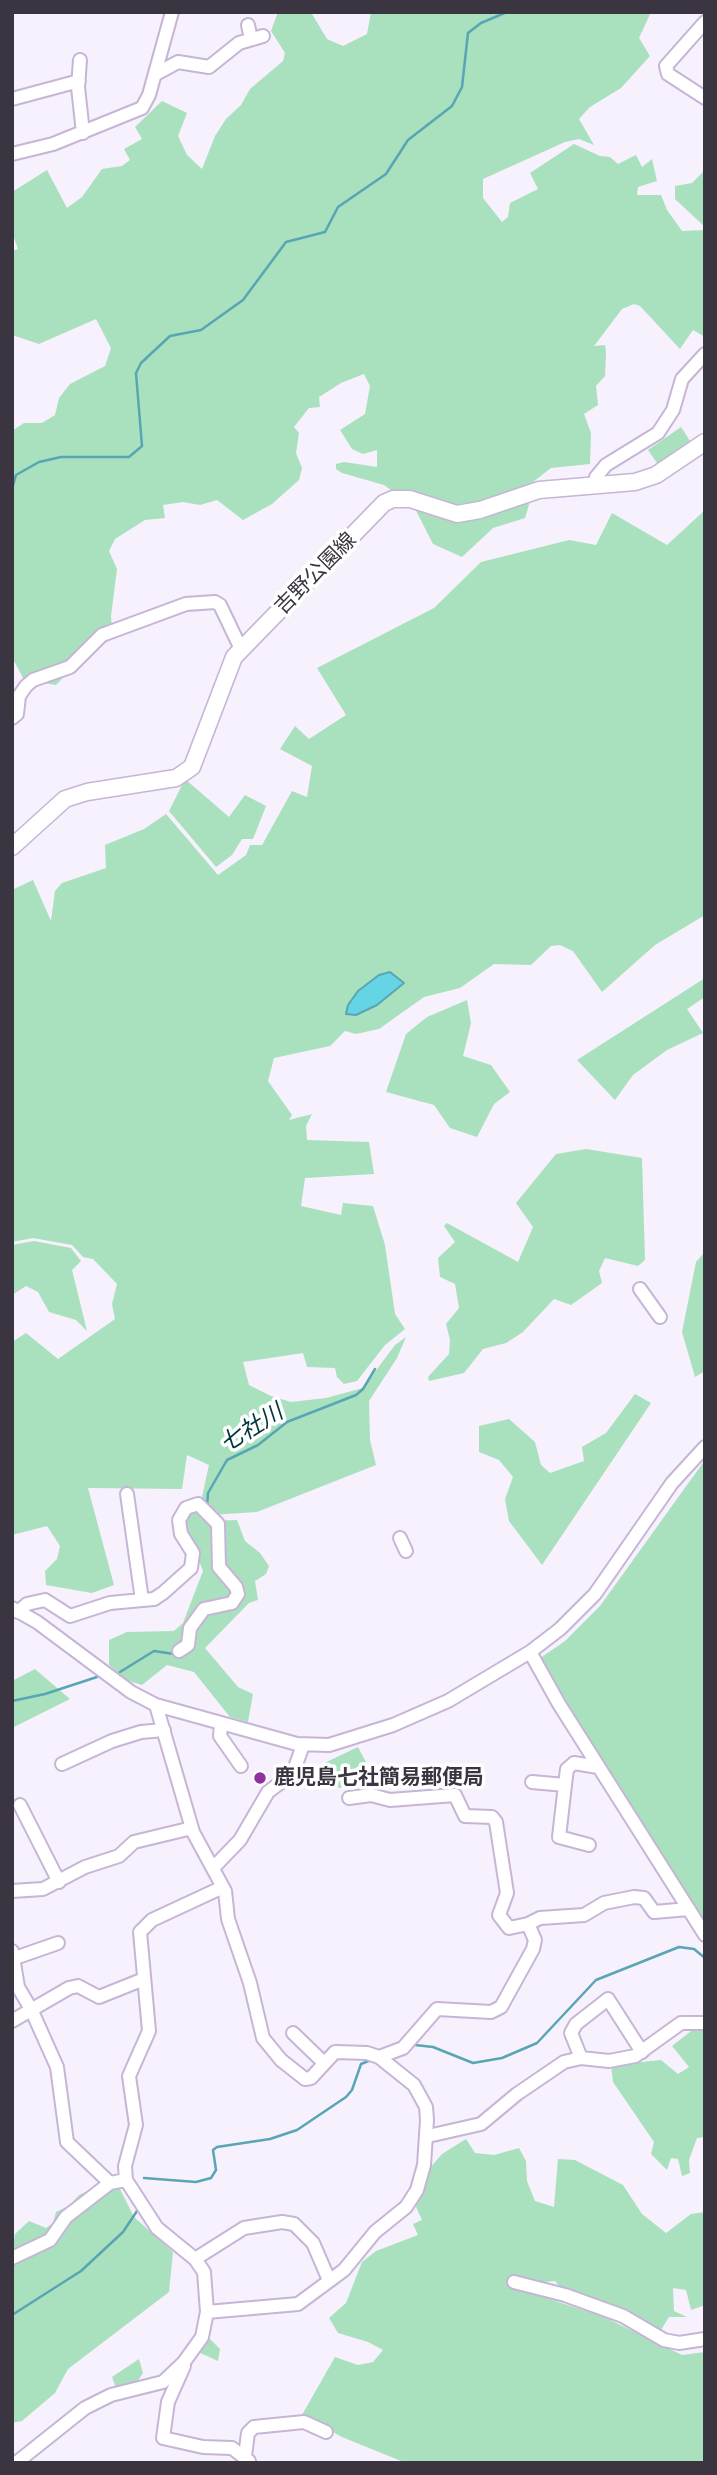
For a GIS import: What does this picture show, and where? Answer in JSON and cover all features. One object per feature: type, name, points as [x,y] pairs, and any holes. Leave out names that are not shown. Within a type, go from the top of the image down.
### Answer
[{"type":"main road","name":"吉野公園線","points":[[12,847],[65,799],[87,792],[156,783],[185,773],[195,761],[231,662],[388,501],[410,499],[457,514],[480,510],[539,490],[646,479],[705,442]]},
{"type":"street","points":[[12,154],[37,149],[142,108],[156,74],[172,12]]},
{"type":"street","points":[[705,22],[666,66],[668,74],[705,98]]},
{"type":"street","points":[[156,74],[178,62],[209,67],[226,51],[257,38],[248,26]]},
{"type":"street","points":[[80,60],[83,132]]},
{"type":"street","points":[[12,99],[79,81]]},
{"type":"street","points":[[595,486],[596,477],[606,465],[658,433],[673,411],[682,379],[705,354]]},
{"type":"street","points":[[12,718],[17,714],[19,696],[33,680],[70,667],[102,635],[186,604],[215,602],[220,605],[241,649]]},
{"type":"street","points":[[640,1289],[660,1317]]},
{"type":"street","points":[[15,1610],[37,1622],[131,1692],[156,1705],[303,1745],[344,1741],[419,1714],[492,1677],[530,1653],[560,1629],[595,1594],[672,1483],[705,1447]]},
{"type":"street","points":[[127,1494],[142,1600]]},
{"type":"street","points":[[15,1610],[45,1600],[70,1616],[110,1603],[153,1599],[191,1568],[193,1553],[180,1531],[180,1520],[186,1508],[198,1504],[218,1524],[219,1567],[236,1587],[238,1594],[232,1603],[204,1609],[190,1628],[188,1645],[179,1651]]},
{"type":"street","points":[[400,1538],[406,1551]]},
{"type":"street","points":[[530,1653],[598,1767],[705,1935]]},
{"type":"street","points":[[156,1705],[192,1828],[223,1887],[229,1919],[250,1983],[263,2038],[299,2076],[311,2078],[335,2052],[367,2053],[379,2057],[406,2077],[421,2094],[426,2106],[428,2136],[417,2190],[406,2207],[375,2232],[344,2270],[305,2301],[291,2305],[207,2312]]},
{"type":"street","points":[[221,1724],[220,1735],[241,1766]]},
{"type":"street","points":[[62,1764],[112,1741],[141,1732],[164,1730]]},
{"type":"street","points":[[214,1867],[240,1840],[268,1792],[293,1773],[303,1745]]},
{"type":"street","points":[[589,1845],[559,1837],[565,1785],[567,1769],[574,1763],[598,1767]]},
{"type":"street","points":[[532,1782],[565,1785]]},
{"type":"street","points":[[349,1798],[372,1795],[390,1800],[455,1795],[466,1816],[492,1817],[496,1822],[507,1893],[499,1915],[509,1928],[540,1919],[584,1915],[604,1903],[634,1897],[644,1898],[654,1912],[689,1909]]},
{"type":"street","points":[[20,1805],[59,1882]]},
{"type":"street","points":[[13,1895],[59,1882],[85,1867],[119,1856],[134,1842],[192,1828]]},
{"type":"street","points":[[16,2463],[85,2408],[111,2395],[163,2382],[184,2362],[202,2337],[207,2312],[204,2272],[195,2259],[157,2228],[126,2180],[125,2166],[136,2125],[130,2076],[149,2031],[139,1938],[144,1927],[223,1887]]},
{"type":"street","points":[[379,2057],[403,2048],[437,2009],[491,2012],[500,2007],[533,1950],[534,1936],[528,1924]]},
{"type":"street","points":[[58,1943],[14,1955],[18,1987],[57,2067],[67,2142],[110,2183]]},
{"type":"street","points":[[12,2021],[69,1988],[78,1986],[99,1997],[145,1979]]},
{"type":"street","points":[[581,2058],[570,2033],[576,2024],[608,1999],[642,2052]]},
{"type":"street","points":[[428,2136],[481,2124],[557,2066],[581,2058],[609,2061],[642,2052],[681,2023],[705,2022]]},
{"type":"street","points":[[293,2033],[323,2062]]},
{"type":"street","points":[[12,2258],[50,2240],[66,2217],[110,2183],[126,2180]]},
{"type":"street","points":[[195,2259],[244,2228],[282,2222],[293,2224],[313,2243],[329,2280]]},
{"type":"street","points":[[514,2282],[565,2295],[623,2316],[664,2340],[680,2343],[705,2339]]},
{"type":"street","points":[[184,2362],[185,2371],[168,2402],[163,2438],[203,2447],[232,2448],[247,2458],[248,2433],[254,2427],[304,2423],[326,2432]]},
{"type":"street","points":[[38,2446],[39,2463]]},
{"type":"green space","points":[[278,12],[312,14],[327,39],[343,46],[367,34],[371,12],[651,12],[639,38],[650,56],[621,88],[590,107],[579,119],[594,145],[579,139],[565,142],[483,179],[483,198],[502,222],[508,217],[510,203],[538,189],[530,173],[574,144],[600,156],[610,157],[618,164],[636,155],[642,167],[652,159],[657,181],[638,187],[637,195],[661,195],[667,210],[682,231],[705,230],[705,337],[693,330],[680,349],[640,306],[634,304],[622,309],[594,346],[605,345],[606,352],[605,376],[596,386],[598,405],[584,414],[591,433],[590,464],[551,468],[524,489],[529,505],[525,518],[493,528],[462,557],[433,544],[408,495],[395,493],[384,485],[336,469],[336,464],[344,462],[377,467],[377,450],[363,454],[352,449],[340,430],[365,414],[370,386],[364,374],[341,383],[319,397],[320,407],[309,408],[294,427],[299,433],[296,453],[302,468],[299,480],[272,504],[243,520],[217,500],[200,505],[183,502],[163,505],[165,518],[145,520],[115,539],[109,551],[117,569],[112,628],[56,685],[24,680],[12,657],[12,431],[24,423],[42,423],[55,415],[59,398],[70,384],[105,366],[111,348],[96,319],[39,344],[12,335],[12,251],[18,249],[12,232],[12,192],[47,170],[67,208],[82,197],[102,169],[122,166],[130,160],[124,149],[142,139],[135,127],[162,101],[187,113],[178,136],[187,155],[202,169],[215,136],[226,119],[241,105],[250,89],[283,61],[285,53],[271,31]]},
{"type":"green space","points":[[705,170],[705,227],[675,199],[675,186],[692,183]]},
{"type":"green space","points":[[681,427],[692,444],[659,466],[648,450]]},
{"type":"green space","points":[[705,510],[705,915],[655,945],[602,992],[573,951],[560,945],[551,946],[531,965],[494,964],[460,988],[424,997],[379,1029],[356,1034],[345,1031],[330,1046],[274,1058],[268,1081],[292,1115],[289,1120],[312,1114],[306,1126],[307,1140],[369,1142],[374,1174],[305,1178],[301,1206],[341,1215],[343,1203],[373,1206],[385,1245],[395,1314],[405,1329],[385,1345],[357,1381],[344,1384],[337,1377],[335,1368],[307,1367],[303,1353],[243,1362],[249,1385],[271,1396],[291,1402],[326,1398],[363,1388],[395,1345],[406,1337],[397,1358],[369,1401],[370,1440],[376,1465],[257,1512],[210,1515],[200,1506],[209,1465],[187,1455],[182,1489],[88,1488],[114,1585],[92,1593],[46,1585],[45,1571],[57,1559],[60,1546],[47,1526],[12,1535],[12,1342],[26,1333],[58,1359],[115,1319],[112,1304],[117,1284],[93,1259],[83,1257],[72,1245],[33,1238],[12,1242],[12,890],[33,880],[51,921],[55,891],[62,883],[106,868],[105,845],[144,829],[166,814],[218,875],[246,855],[250,845],[262,845],[292,791],[307,797],[312,766],[280,749],[295,726],[309,739],[346,715],[317,668],[434,608],[481,562],[569,540],[596,545],[612,513],[667,545]]},
{"type":"green space","points":[[185,779],[229,817],[245,795],[266,806],[253,839],[242,839],[232,855],[216,867],[169,811]]},
{"type":"green space","points":[[705,978],[705,997],[687,1009],[703,1033],[667,1050],[633,1075],[615,1100],[577,1060]]},
{"type":"green space","points":[[467,1000],[471,1023],[463,1056],[491,1065],[510,1092],[494,1104],[477,1137],[450,1128],[434,1105],[386,1092],[406,1034],[427,1017]]},
{"type":"green space","points":[[586,1149],[642,1158],[645,1260],[638,1266],[605,1258],[599,1271],[602,1283],[571,1305],[554,1299],[523,1332],[506,1343],[483,1349],[464,1373],[429,1381],[428,1377],[449,1354],[450,1340],[446,1324],[459,1308],[455,1284],[440,1277],[438,1258],[455,1242],[444,1226],[447,1223],[518,1262],[533,1227],[516,1203],[556,1154]]},
{"type":"green space","points":[[34,1241],[71,1248],[81,1261],[72,1270],[87,1331],[76,1320],[49,1312],[38,1292],[26,1286],[12,1295],[12,1245]]},
{"type":"green space","points":[[703,1254],[705,1371],[695,1377],[682,1332],[696,1262]]},
{"type":"green space","points":[[635,1394],[651,1403],[542,1565],[509,1521],[505,1499],[513,1477],[499,1460],[479,1452],[479,1426],[509,1419],[535,1442],[541,1465],[550,1473],[584,1461],[582,1447],[606,1433]]},
{"type":"green space","points":[[705,1460],[705,1930],[536,1661],[565,1641],[600,1606]]},
{"type":"green space","points":[[189,1507],[205,1521],[237,1520],[245,1541],[260,1553],[269,1566],[266,1574],[255,1581],[258,1600],[249,1603],[205,1648],[238,1687],[253,1694],[248,1722],[230,1717],[194,1672],[167,1665],[142,1685],[126,1680],[109,1665],[109,1640],[127,1632],[174,1631],[183,1623],[203,1571],[194,1547],[173,1521],[179,1511]]},
{"type":"green space","points":[[35,1669],[70,1699],[12,1728],[12,1681]]},
{"type":"green space","points":[[358,1747],[375,1779],[341,1788],[323,1784],[318,1766]]},
{"type":"green space","points":[[695,2028],[705,2029],[705,2137],[697,2138],[689,2160],[690,2173],[682,2176],[678,2159],[671,2158],[667,2170],[651,2154],[654,2142],[613,2082],[611,2065],[661,2060],[678,2074],[689,2067],[672,2046]]},
{"type":"green space","points":[[466,2139],[475,2153],[494,2155],[519,2148],[526,2161],[527,2181],[535,2201],[554,2207],[558,2159],[575,2160],[623,2185],[642,2214],[666,2233],[691,2214],[705,2212],[705,2305],[691,2310],[686,2290],[673,2288],[674,2311],[687,2317],[669,2317],[661,2330],[642,2319],[565,2293],[555,2281],[534,2283],[530,2293],[602,2316],[682,2355],[705,2352],[705,2463],[406,2463],[342,2437],[302,2415],[335,2357],[358,2365],[373,2362],[383,2350],[368,2342],[338,2333],[329,2318],[346,2303],[362,2262],[376,2251],[418,2235],[413,2224],[422,2220],[416,2207],[429,2169],[442,2154]]},
{"type":"green space","points":[[107,2182],[117,2183],[134,2217],[173,2252],[169,2292],[68,2369],[55,2393],[22,2421],[12,2423],[12,2252],[15,2234],[29,2221],[46,2228],[53,2223],[56,2212],[70,2205],[79,2195]]},
{"type":"green space","points":[[207,2336],[220,2349],[218,2361],[198,2352]]},
{"type":"green space","points":[[139,2359],[143,2373],[135,2385],[116,2388],[112,2377]]},
{"type":"water","points":[[390,972],[404,983],[377,1005],[356,1015],[346,1014],[348,1005],[358,991],[379,975]]},
{"type":"waterway","points":[[12,489],[16,475],[39,462],[61,457],[129,457],[142,446],[136,373],[141,363],[170,336],[201,330],[243,300],[286,242],[325,232],[338,207],[386,174],[408,140],[452,106],[462,87],[468,33],[481,23],[507,12]]},
{"type":"waterway","name":"七社川","points":[[207,1507],[208,1493],[227,1460],[258,1445],[287,1422],[356,1395],[363,1389],[375,1369]]},
{"type":"waterway","name":"七社川","points":[[120,1672],[154,1651],[174,1654]]},
{"type":"waterway","name":"七社川","points":[[12,1701],[45,1694],[97,1677]]},
{"type":"waterway","points":[[415,2045],[433,2047],[473,2063],[502,2058],[537,2043],[596,1980],[679,1947],[694,1949],[705,1958]]},
{"type":"waterway","points":[[144,2178],[196,2182],[211,2178],[216,2170],[213,2150],[217,2147],[270,2139],[297,2130],[346,2097],[352,2090],[361,2064],[371,2060]]},
{"type":"waterway","points":[[12,2315],[81,2271],[123,2232],[137,2211]]},
{"type":"place","name":"鹿児島七社簡易郵便局","points":[[260,1778]]}]
